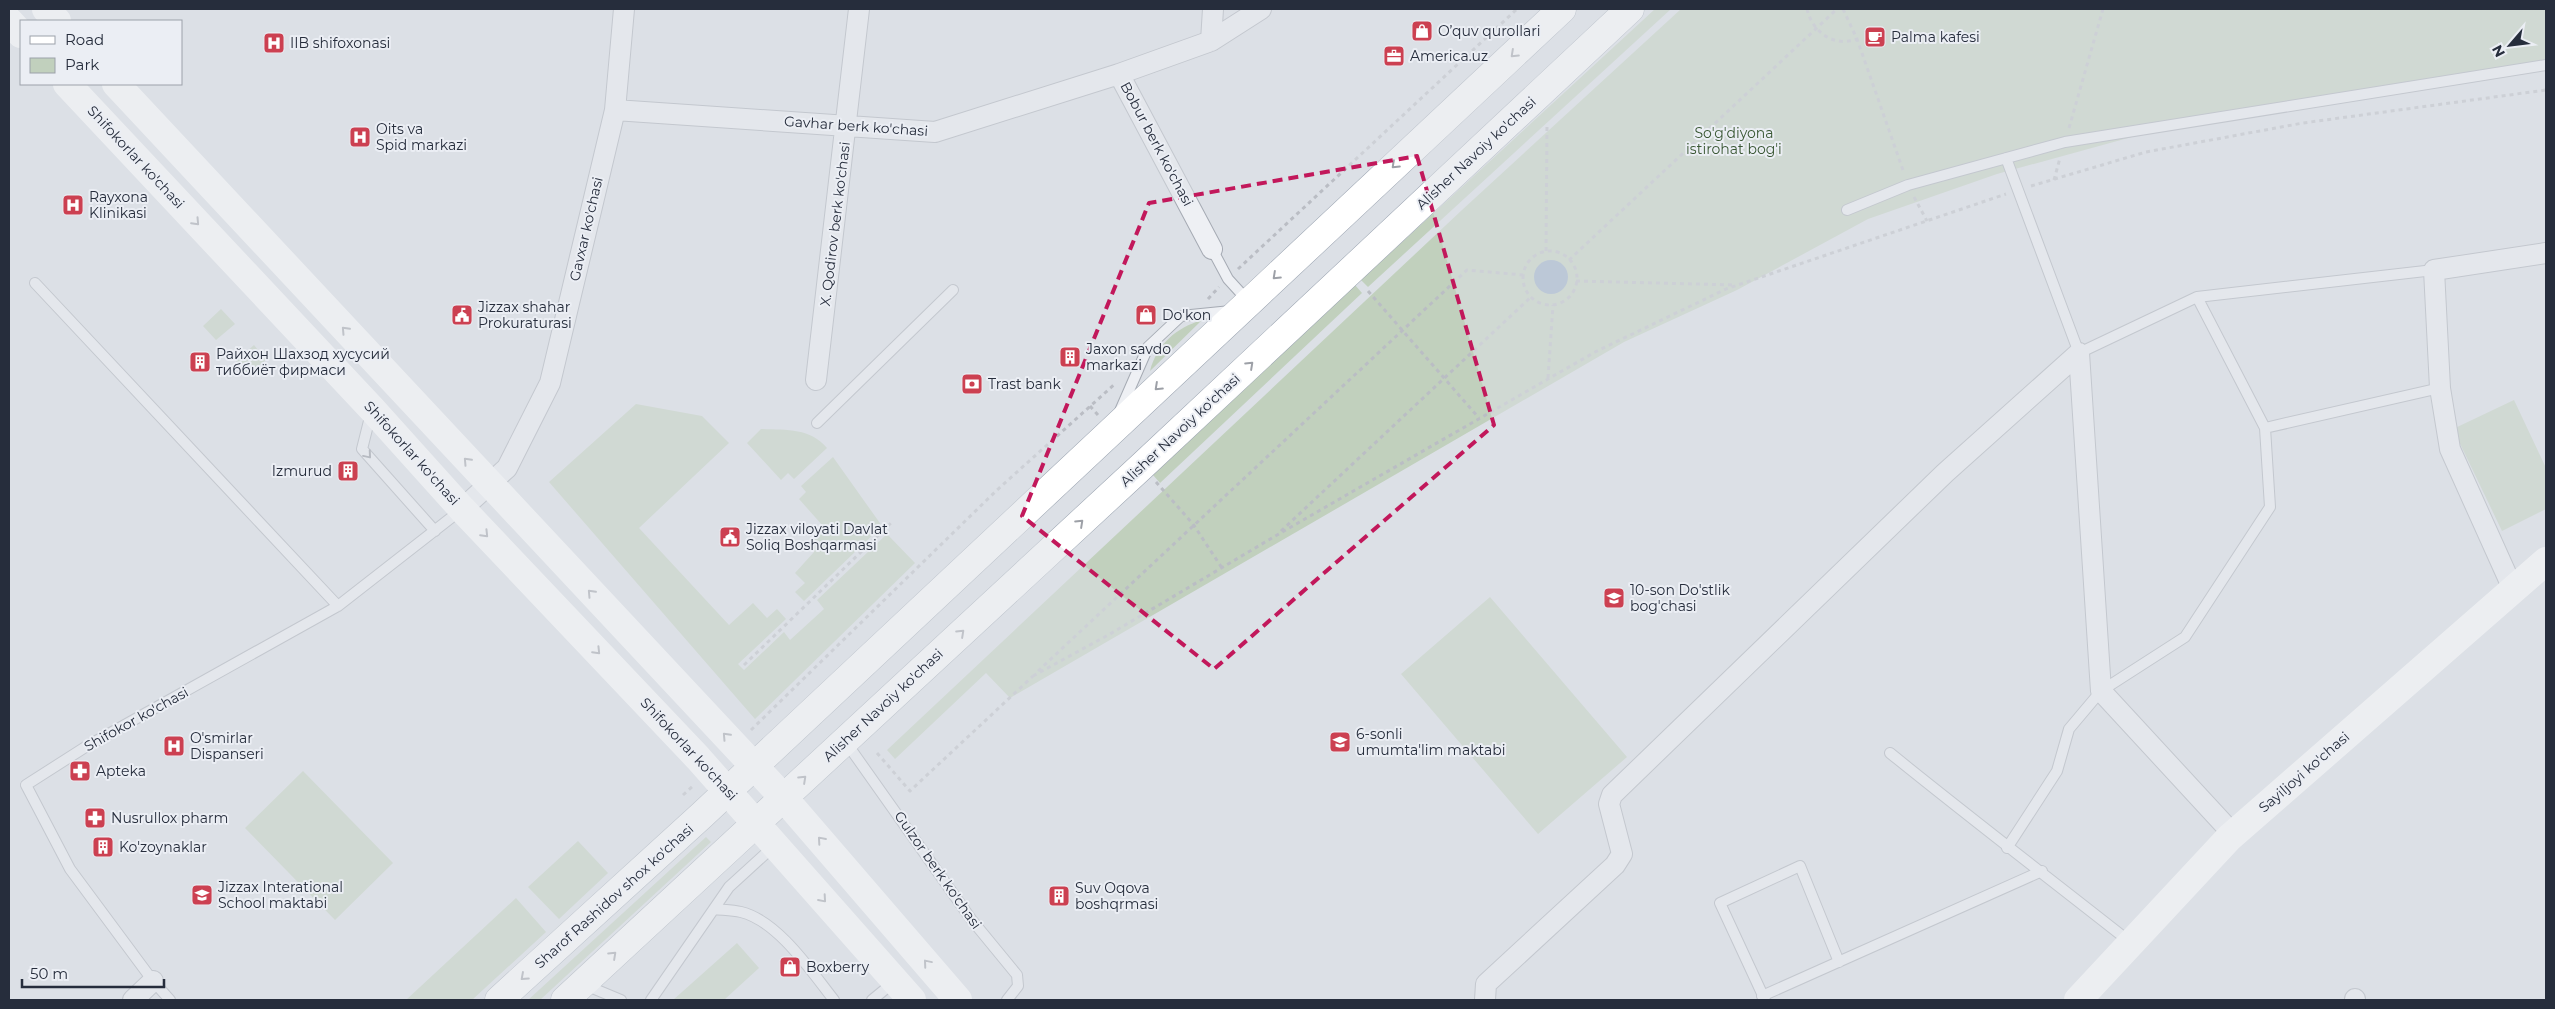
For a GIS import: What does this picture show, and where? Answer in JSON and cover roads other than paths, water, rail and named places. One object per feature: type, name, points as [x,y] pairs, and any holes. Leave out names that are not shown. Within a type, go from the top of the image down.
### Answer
[{"type":"main road","points":[[46,9],[56,20]]},
{"type":"main road","points":[[728,790],[1562,9]]},
{"type":"main road","name":"Alisher Navoiy ko'chasi","points":[[571,996],[844,740],[1142,466],[1630,9]]},
{"type":"main road","points":[[9,21],[20,33]]},
{"type":"main road","name":"Shifokorlar ko'chasi","points":[[68,85],[372,409],[462,509],[728,790],[904,991]]},
{"type":"main road","points":[[117,85],[734,746],[784,797],[958,1000]]},
{"type":"main road","name":"Sayiljoyi ko'chasi","points":[[2081,999],[2233,834],[2546,561]]},
{"type":"main road","name":"Sharof Rashidov shox ko'chasi","points":[[499,1000],[728,790]]},
{"type":"street","name":"Gavxar ko'chasi","points":[[462,509],[507,468],[550,383],[615,110],[624,9]]},
{"type":"street","name":"X. Qodirov berk ko'chasi","points":[[816,380],[859,9]]},
{"type":"street","points":[[1211,40],[1213,9]]},
{"type":"street","name":"Bobur berk ko'chasi","points":[[1212,249],[1120,74],[1211,40],[1261,9]]},
{"type":"street","name":"Gavhar berk ko'chasi","points":[[615,110],[935,132],[1120,74]]},
{"type":"street","points":[[2513,589],[2450,449],[2440,388],[2434,270],[2546,253]]},
{"type":"street","points":[[2079,353],[2101,691],[2233,834]]},
{"type":"street","points":[[1485,1000],[1486,984],[1615,865],[1622,854],[1609,804],[1612,796],[1945,474],[2079,353]]},
{"type":"street","points":[[133,1000],[153,982]]},
{"type":"lane","points":[[1846,210],[1908,185],[2065,142],[2546,65]]},
{"type":"lane","points":[[2006,158],[2079,353],[2197,297],[2434,270]]},
{"type":"lane","points":[[1112,431],[1148,347],[1181,316],[1245,306],[1212,249]]},
{"type":"lane","points":[[35,283],[338,606]]},
{"type":"lane","points":[[817,422],[953,290]]},
{"type":"lane","points":[[2007,848],[2057,771],[2069,729],[2101,691],[2184,637],[2270,507],[2265,428],[2197,297]]},
{"type":"lane","points":[[2265,428],[2440,388]]},
{"type":"lane","points":[[372,409],[362,449],[435,531]]},
{"type":"lane","name":"Shifokor ko'chasi","points":[[170,1000],[153,982],[70,869],[26,786],[87,746],[338,606],[462,509]]},
{"type":"lane","name":"Gulzor berk ko'chasi","points":[[844,740],[971,919],[1017,975],[1018,986],[1007,1000]]},
{"type":"lane","points":[[1890,753],[2007,848],[2042,871],[2131,943]]},
{"type":"lane","points":[[651,1000],[729,887],[776,844]]},
{"type":"lane","points":[[1839,962],[1800,866],[1720,903],[1764,998],[1839,962],[2042,871]]},
{"type":"lane","points":[[714,909],[742,913],[772,928],[805,963],[834,1000]]},
{"type":"lane","points":[[872,1000],[904,991]]},
{"type":"lane","points":[[571,996],[620,1000]]},
{"type":"water","points":[[1551,260],[1563,265],[1568,277],[1563,289],[1551,294],[1539,289],[1534,277],[1539,265]]},
{"type":"place","name":"O’quv qurollari","points":[[1422,31]]},
{"type":"place","name":"Palma kafesi","points":[[1875,37]]},
{"type":"place","name":"IIB shifoxonasi","points":[[274,43]]},
{"type":"place","name":"America.uz","points":[[1394,56]]},
{"type":"place","name":"Oits va Spid markazi","points":[[360,137]]},
{"type":"place","name":"Rayxona Klinikasi","points":[[73,205]]},
{"type":"place","name":"Jizzax shahar Prokuraturasi","points":[[462,315]]},
{"type":"place","name":"Do'kon","points":[[1146,315]]},
{"type":"place","name":"Jaxon savdo markazi","points":[[1070,357]]},
{"type":"place","name":"Райхон Шахзод хусусий тиббиёт фирмаси","points":[[200,362]]},
{"type":"place","name":"Trast bank","points":[[972,384]]},
{"type":"place","name":"Izmurud","points":[[348,471]]},
{"type":"place","name":"Jizzax viloyati Davlat Soliq Boshqarmasi","points":[[730,537]]},
{"type":"place","name":"10-son Do'stlik bog'chasi","points":[[1614,598]]},
{"type":"place","name":"6-sonli umumta'lim maktabi","points":[[1340,742]]},
{"type":"place","name":"O'smirlar Dispanseri","points":[[174,746]]},
{"type":"place","name":"Apteka","points":[[80,771]]},
{"type":"place","name":"Nusrullox pharm","points":[[95,818]]},
{"type":"place","name":"Ko'zoynaklar","points":[[103,847]]},
{"type":"place","name":"Jizzax Interational School maktabi","points":[[202,895]]},
{"type":"place","name":"Suv Oqova boshqrmasi","points":[[1059,896]]},
{"type":"place","name":"Boxberry","points":[[790,967]]},
{"type":"park label","name":"So'g'diyona istirohat bog'i","points":[[1734,142]]}]
